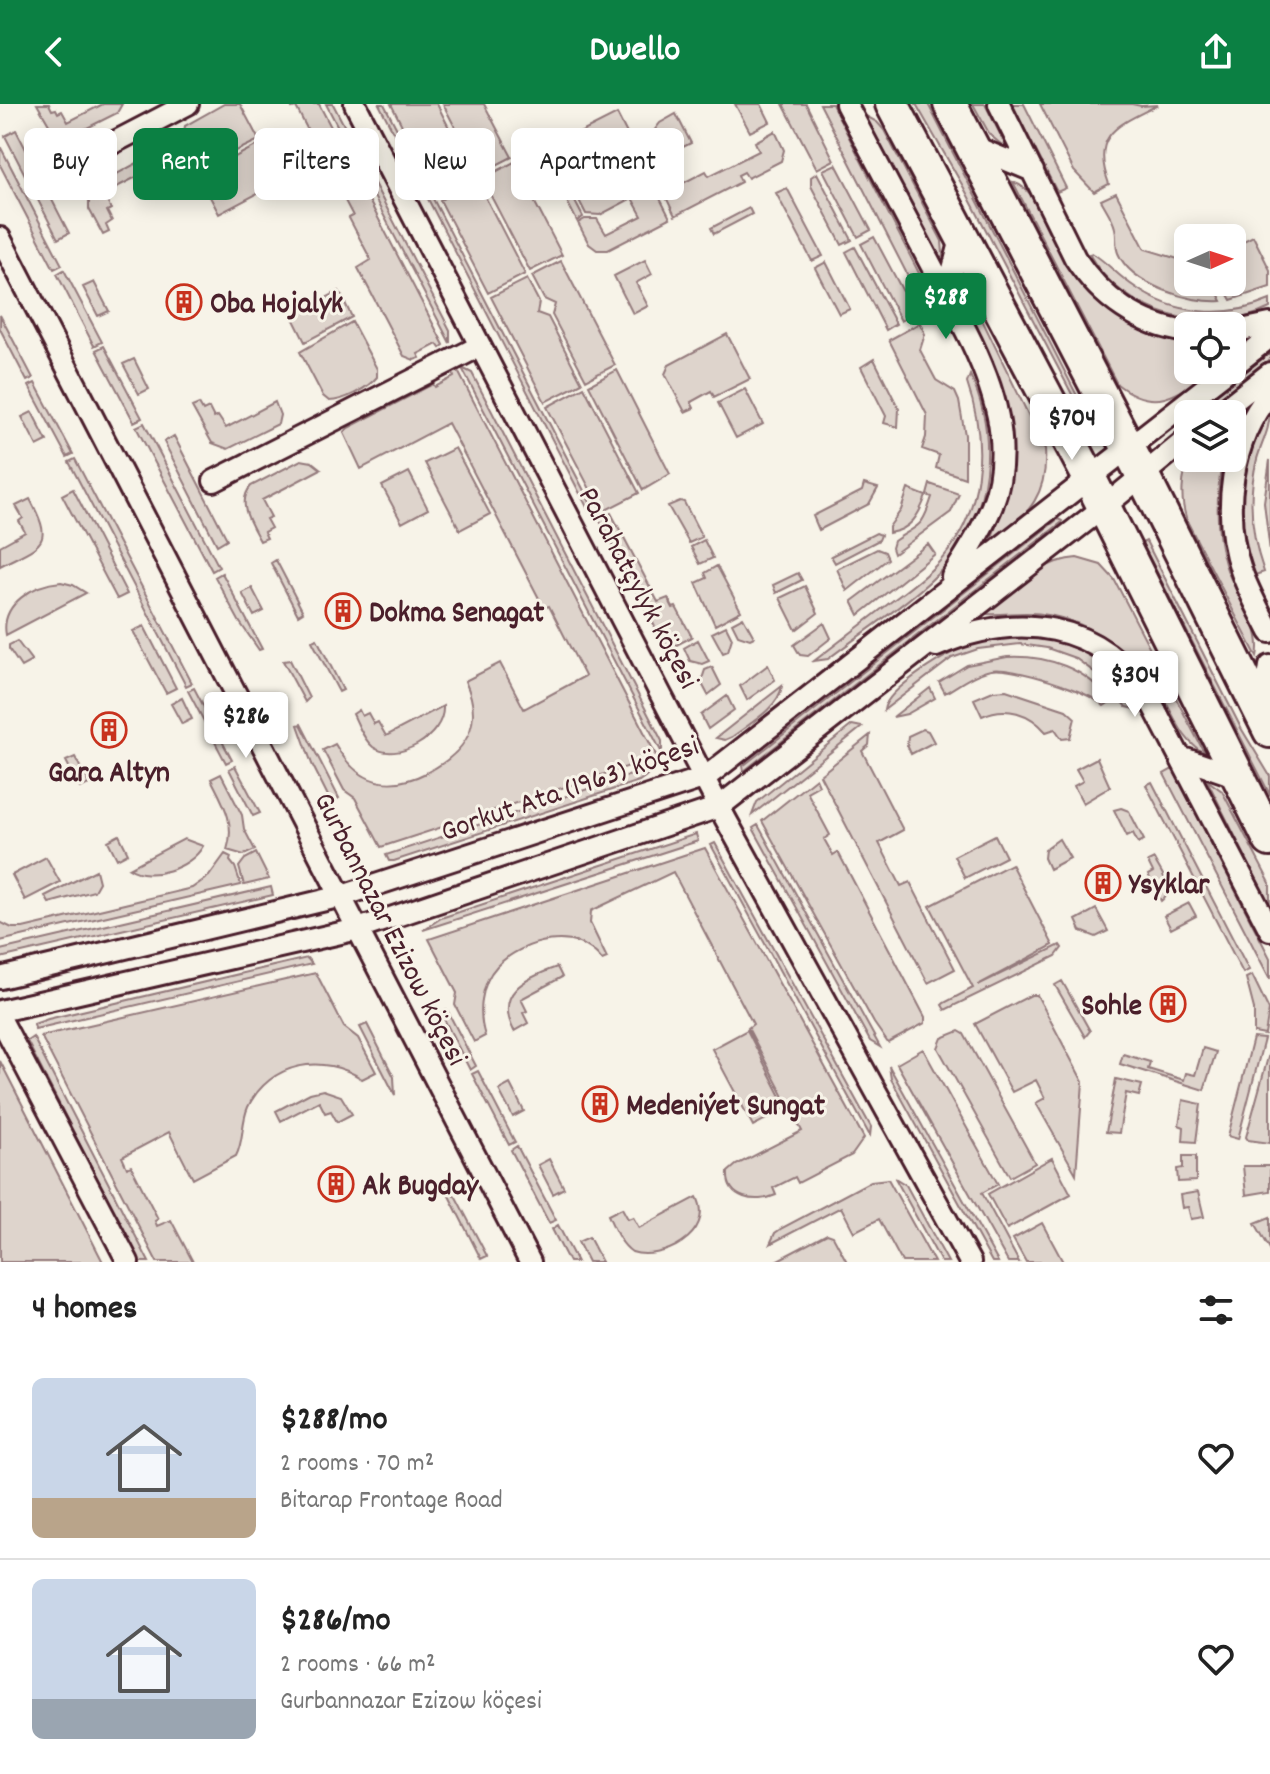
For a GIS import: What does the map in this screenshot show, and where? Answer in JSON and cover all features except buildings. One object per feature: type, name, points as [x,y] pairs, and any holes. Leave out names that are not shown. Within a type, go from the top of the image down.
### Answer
[{"type":"main road","points":[[950,104],[1143,476],[1266,724]]},
{"type":"main road","points":[[890,107],[962,235],[1089,477],[1270,840]]},
{"type":"street","points":[[117,141],[188,104]]},
{"type":"street","name":"Parahatçylyk köçesi","points":[[355,104],[719,807],[970,1262]]},
{"type":"street","points":[[846,104],[989,379],[1001,434],[997,488],[992,505],[943,590]]},
{"type":"street","points":[[999,104],[1075,258],[1100,291],[1152,323],[1174,328]]},
{"type":"street","points":[[970,145],[1033,171]]},
{"type":"street","points":[[946,296],[962,235]]},
{"type":"street","name":"Gurbannazar Ezizow köçesi","points":[[0,238],[530,1262]]},
{"type":"street","points":[[1246,329],[1270,324]]},
{"type":"street","name":"Gorkut Ata (1963) köçesi","points":[[1246,356],[1270,337]]},
{"type":"street","points":[[214,481],[480,346]]},
{"type":"street","points":[[1236,400],[1270,373]]},
{"type":"street","name":"Gorkut Ata (1963) köçesi","points":[[0,978],[342,896],[706,777],[1209,384]]},
{"type":"street","points":[[1270,393],[1249,422],[1241,442],[1232,509],[1240,569],[1270,632]]},
{"type":"street","points":[[0,1011],[358,929],[719,807],[1174,450]]},
{"type":"street","points":[[910,657],[957,637],[993,628],[1032,625],[1067,633],[1100,648],[1127,670],[1150,700],[1270,930]]},
{"type":"street","points":[[1266,724],[1270,666]]},
{"type":"street","points":[[1180,757],[1238,777]]},
{"type":"street","points":[[0,1018],[128,1262]]},
{"type":"shaded area","points":[[37,104],[49,104],[52,110],[62,111],[68,122],[103,104],[122,104],[117,113],[87,128],[51,128]]},
{"type":"shaded area","points":[[224,104],[240,104],[254,131],[254,142],[238,150],[238,128],[185,126]]},
{"type":"shaded area","points":[[290,104],[319,104],[331,128],[307,128],[296,107],[292,108]]},
{"type":"shaded area","points":[[326,104],[333,104],[345,128],[338,128]]},
{"type":"shaded area","points":[[379,104],[384,104],[396,128],[395,135]]},
{"type":"shaded area","points":[[391,104],[437,104],[449,128],[403,128]]},
{"type":"shaded area","points":[[443,104],[484,104],[511,158],[495,166],[495,128],[455,128]]},
{"type":"shaded area","points":[[735,104],[761,104],[770,122],[750,132]]},
{"type":"shaded area","points":[[783,104],[806,104],[834,160],[817,169]]},
{"type":"shaded area","points":[[820,104],[832,104],[941,316],[931,321]]},
{"type":"shaded area","points":[[916,104],[928,104],[1091,423],[1087,423],[964,188]]},
{"type":"shaded area","points":[[973,104],[985,104],[1008,150],[990,135]]},
{"type":"shaded area","points":[[1012,104],[1024,104],[1066,188],[1057,192]]},
{"type":"shaded area","points":[[1040,104],[1158,105],[1120,125],[1112,133],[1103,153],[1109,184],[1094,192],[1074,171]]},
{"type":"shaded area","points":[[617,114],[624,128],[589,128]]},
{"type":"shaded area","points":[[676,114],[683,128],[656,128]]},
{"type":"shaded area","points":[[864,115],[884,130],[942,241],[944,267]]},
{"type":"shaded area","points":[[684,129],[691,143],[684,146]]},
{"type":"shaded area","points":[[16,130],[24,146],[24,173],[5,136]]},
{"type":"shaded area","points":[[775,131],[784,150],[781,161],[748,178],[744,172],[738,175],[741,182],[675,216],[667,200],[684,200],[684,183],[706,171],[709,176],[759,151],[755,142]]},
{"type":"shaded area","points":[[0,146],[24,192],[24,200],[28,200],[62,265],[54,269],[0,165]]},
{"type":"shaded area","points":[[254,147],[254,195],[219,214],[212,200],[238,200],[238,155]]},
{"type":"shaded area","points":[[511,164],[511,200],[534,200],[562,255],[530,271],[493,200],[495,172]]},
{"type":"shaded area","points":[[836,164],[871,230],[858,237],[823,170]]},
{"type":"shaded area","points":[[133,165],[133,179],[117,187],[117,174]]},
{"type":"shaded area","points":[[817,173],[852,240],[842,245],[811,186],[811,177]]},
{"type":"shaded area","points":[[1013,182],[1037,202],[1072,270],[1098,301],[1130,324],[1174,342],[1174,384],[1192,384],[1166,398],[1155,399],[1143,398],[1117,384]]},
{"type":"shaded area","points":[[787,188],[823,256],[812,261],[776,193]]},
{"type":"shaded area","points":[[379,193],[450,330],[450,343],[376,200],[379,200]]},
{"type":"shaded area","points":[[1116,193],[1145,249],[1174,258],[1174,294],[1149,283],[1125,264],[1117,250],[1114,225],[1101,200]]},
{"type":"shaded area","points":[[38,200],[52,200],[69,233],[58,239]]},
{"type":"shaded area","points":[[89,200],[106,200],[111,209],[107,211],[112,221],[106,225],[109,232],[103,235],[89,209]]},
{"type":"shaded area","points":[[345,200],[369,200],[444,345],[440,348],[437,344],[418,354],[420,358],[414,360],[404,356],[358,268],[371,260],[349,218],[353,216]]},
{"type":"shaded area","points":[[429,200],[434,200],[593,508],[589,511]]},
{"type":"shaded area","points":[[440,200],[487,200],[525,274],[488,293]]},
{"type":"shaded area","points":[[566,200],[574,200],[583,217],[577,221]]},
{"type":"shaded area","points":[[579,200],[628,200],[600,215],[586,214]]},
{"type":"shaded area","points":[[633,200],[661,200],[670,218],[608,250],[597,250],[589,244],[578,223],[585,219],[597,219],[606,234],[642,216]]},
{"type":"shaded area","points":[[749,208],[752,214],[714,234],[711,228]]},
{"type":"shaded area","points":[[1253,236],[1270,270],[1270,287],[1246,295],[1246,240]]},
{"type":"shaded area","points":[[874,237],[915,314],[901,321],[861,244]]},
{"type":"shaded area","points":[[855,247],[896,324],[886,330],[846,252]]},
{"type":"shaded area","points":[[1092,253],[1129,283],[1166,304],[1218,312],[1174,312],[1174,316],[1145,305],[1123,292],[1104,275],[1089,254]]},
{"type":"shaded area","points":[[645,260],[652,274],[636,283],[648,306],[633,314],[614,276]]},
{"type":"shaded area","points":[[561,261],[615,365],[586,380],[552,315],[555,304],[544,299],[532,276]]},
{"type":"shaded area","points":[[826,262],[850,309],[839,314],[815,268]]},
{"type":"shaded area","points":[[64,270],[102,342],[94,346],[57,274]]},
{"type":"shaded area","points":[[527,279],[539,302],[537,313],[548,317],[582,383],[545,402],[491,297]]},
{"type":"shaded area","points":[[94,282],[109,311],[98,316],[83,287]]},
{"type":"shaded area","points":[[339,291],[352,317],[305,342],[292,316]]},
{"type":"shaded area","points":[[1179,296],[1219,296],[1222,301],[1209,301]]},
{"type":"shaded area","points":[[971,297],[1045,449],[1040,490],[1027,511],[996,539],[992,537],[1009,478],[1009,418],[998,378],[973,327],[969,307]]},
{"type":"shaded area","points":[[1270,300],[1270,308],[1246,317],[1246,312],[1218,312]]},
{"type":"shaded area","points":[[0,315],[33,378],[27,381],[0,329]]},
{"type":"shaded area","points":[[352,322],[377,369],[377,377],[355,393],[329,401],[323,396],[300,352]]},
{"type":"shaded area","points":[[920,323],[925,334],[920,350],[936,380],[955,392],[959,401],[965,435],[965,478],[936,468],[939,455],[922,449],[927,415],[889,340]]},
{"type":"shaded area","points":[[727,334],[750,379],[714,397],[711,391],[691,402],[694,408],[685,412],[665,374],[669,365]]},
{"type":"shaded area","points":[[104,346],[142,418],[134,422],[96,350]]},
{"type":"shaded area","points":[[1270,353],[1270,359],[1246,378],[1246,372]]},
{"type":"shaded area","points":[[134,359],[149,389],[139,394],[123,364]]},
{"type":"shaded area","points":[[874,359],[899,409],[898,427],[884,423],[886,416],[861,367]]},
{"type":"shaded area","points":[[462,368],[472,373],[662,741],[662,753]]},
{"type":"shaded area","points":[[617,370],[670,474],[643,490],[589,385]]},
{"type":"shaded area","points":[[458,371],[657,757],[381,847],[355,798],[344,790],[323,750],[335,744],[363,776],[386,783],[399,782],[428,772],[462,746],[472,723],[473,711],[465,681],[500,663],[524,709],[585,676],[549,606],[544,608],[448,423],[361,469],[344,433],[348,428],[433,384],[435,387],[454,377],[453,373]]},
{"type":"shaded area","points":[[970,375],[985,423],[986,473],[973,521],[962,543],[947,564],[906,601],[828,659],[814,661],[922,578],[954,543],[973,500],[978,477],[978,430],[967,383]]},
{"type":"shaded area","points":[[35,383],[73,454],[67,457],[29,386]]},
{"type":"shaded area","points":[[1230,384],[1238,384],[1217,400],[1209,400]]},
{"type":"shaded area","points":[[584,387],[639,493],[602,512],[547,407]]},
{"type":"shaded area","points":[[745,389],[763,424],[736,438],[718,403]]},
{"type":"shaded area","points":[[275,402],[280,415],[278,424],[228,449],[212,443],[192,407],[199,404],[203,411],[209,408],[214,418],[218,416],[226,428]]},
{"type":"shaded area","points":[[1270,411],[1252,488],[1253,530],[1264,572],[1255,575],[1248,554],[1242,512],[1246,470]]},
{"type":"shaded area","points":[[32,412],[47,441],[37,446],[22,417]]},
{"type":"shaded area","points":[[144,423],[219,567],[212,571],[136,427]]},
{"type":"shaded area","points":[[174,436],[227,539],[217,545],[164,442]]},
{"type":"shaded area","points":[[455,448],[490,514],[460,530],[425,463]]},
{"type":"shaded area","points":[[75,459],[192,683],[186,686],[69,462]]},
{"type":"shaded area","points":[[301,460],[312,462],[321,469],[262,500],[271,517],[266,519],[271,528],[264,532],[267,538],[260,541],[246,514],[247,493],[251,486]]},
{"type":"shaded area","points":[[1270,460],[1270,552],[1264,502]]},
{"type":"shaded area","points":[[409,472],[428,509],[402,523],[382,486]]},
{"type":"shaded area","points":[[1221,472],[1219,538],[1229,576],[1256,633],[1257,657],[1187,521],[1182,489],[1185,473]]},
{"type":"shaded area","points":[[864,484],[878,488],[869,504],[819,530],[813,516],[862,491]]},
{"type":"shaded area","points":[[930,484],[959,494],[951,512],[894,554],[894,541],[918,525],[925,516],[932,497],[927,495]]},
{"type":"shaded area","points":[[73,489],[127,594],[117,599],[62,495]]},
{"type":"shaded area","points":[[908,489],[926,496],[923,503],[909,525],[889,533],[889,527],[901,510]]},
{"type":"shaded area","points":[[30,499],[42,526],[40,542],[35,548],[0,566],[0,546],[25,532],[19,521],[23,518],[16,506]]},
{"type":"shaded area","points":[[684,502],[702,537],[689,543],[668,506]]},
{"type":"shaded area","points":[[611,513],[658,602],[668,598],[692,637],[667,650],[599,519]]},
{"type":"shaded area","points":[[1058,519],[1061,523],[744,771],[743,766]]},
{"type":"shaded area","points":[[876,533],[881,535],[879,540],[835,563],[831,556]]},
{"type":"shaded area","points":[[704,540],[713,558],[700,564],[691,547]]},
{"type":"shaded area","points":[[1146,541],[1241,728],[1270,776],[1270,795],[1142,543]]},
{"type":"shaded area","points":[[928,544],[935,554],[859,615],[852,601]]},
{"type":"shaded area","points":[[877,549],[885,552],[888,559],[847,591],[837,569]]},
{"type":"shaded area","points":[[1077,558],[1101,565],[1114,579],[1205,754],[1185,735],[1151,680],[1111,642],[1060,618],[1035,613],[987,614],[986,610],[1040,570]]},
{"type":"shaded area","points":[[276,560],[303,612],[298,615],[271,563]]},
{"type":"shaded area","points":[[717,566],[741,611],[715,625],[696,583],[707,578],[705,573]]},
{"type":"shaded area","points":[[222,573],[262,649],[259,650],[239,621],[215,577]]},
{"type":"shaded area","points":[[798,573],[802,580],[776,593],[773,585]]},
{"type":"shaded area","points":[[61,582],[86,593],[6,635],[8,614],[21,598],[40,587]]},
{"type":"shaded area","points":[[805,586],[818,613],[796,630],[780,598]]},
{"type":"shaded area","points":[[252,588],[264,611],[254,616],[242,593]]},
{"type":"shaded area","points":[[743,617],[754,637],[750,639],[738,635],[732,623]]},
{"type":"shaded area","points":[[824,623],[831,638],[808,656],[800,655],[794,645]]},
{"type":"shaded area","points":[[144,626],[176,688],[166,693],[133,631]]},
{"type":"shaded area","points":[[726,626],[732,638],[728,651],[723,653],[712,633]]},
{"type":"shaded area","points":[[1019,635],[1057,642],[1092,656],[1121,679],[1143,711],[1126,707],[1105,680],[1075,658],[1047,648],[1020,644],[978,649],[952,658],[884,710],[888,701],[908,681],[951,653],[979,641]]},
{"type":"shaded area","points":[[317,639],[343,690],[339,692],[312,641]]},
{"type":"shaded area","points":[[698,640],[709,661],[702,664],[690,661],[684,648]]},
{"type":"shaded area","points":[[17,641],[32,661],[21,667],[9,649],[9,645]]},
{"type":"shaded area","points":[[1007,657],[1036,658],[1065,666],[1090,680],[1110,702],[1104,706],[1067,687],[1001,670],[979,674],[945,693],[939,682],[967,665]]},
{"type":"shaded area","points":[[290,660],[309,698],[305,702],[283,661]]},
{"type":"shaded area","points":[[768,665],[775,680],[747,700],[740,686]]},
{"type":"shaded area","points":[[712,667],[721,685],[708,695],[701,682],[705,670]]},
{"type":"shaded area","points":[[782,686],[780,694],[762,715],[732,737],[725,740],[716,738]]},
{"type":"shaded area","points":[[194,688],[232,760],[226,763],[188,691]]},
{"type":"shaded area","points":[[930,688],[935,698],[907,714],[893,717]]},
{"type":"shaded area","points":[[1006,690],[1066,710],[1075,718],[1070,738],[1062,739],[1055,729],[1046,732],[1033,720],[1009,711],[982,716],[974,699],[993,691]]},
{"type":"shaded area","points":[[727,696],[734,710],[708,729],[701,715]]},
{"type":"shaded area","points":[[182,698],[192,719],[182,724],[171,704]]},
{"type":"shaded area","points":[[443,706],[442,717],[428,737],[406,750],[394,752],[383,751],[369,744],[353,714],[359,710],[362,716],[368,713],[386,736]]},
{"type":"shaded area","points":[[301,724],[339,798],[331,802],[312,764],[298,725]]},
{"type":"shaded area","points":[[852,725],[862,727],[752,815],[757,802]]},
{"type":"shaded area","points":[[923,729],[928,731],[934,742],[911,754],[907,745],[908,736]]},
{"type":"shaded area","points":[[870,735],[869,745],[862,751],[903,830],[879,843],[901,886],[910,882],[955,969],[928,983],[820,775]]},
{"type":"shaded area","points":[[75,757],[89,784],[80,788],[66,761]]},
{"type":"shaded area","points":[[1097,758],[1110,787],[1083,803],[1074,786],[1083,781],[1076,769]]},
{"type":"shaded area","points":[[235,766],[260,813],[253,816],[229,769]]},
{"type":"shaded area","points":[[656,769],[639,781],[394,861],[389,861],[386,855]]},
{"type":"shaded area","points":[[1173,769],[1270,958],[1270,979],[1164,774]]},
{"type":"shaded area","points":[[221,774],[242,815],[244,829],[255,850],[244,855],[227,850],[229,822],[211,779]]},
{"type":"shaded area","points":[[816,778],[819,785],[807,792],[830,835],[824,839],[833,855],[838,852],[925,1017],[925,1023],[888,1043],[762,821]]},
{"type":"shaded area","points":[[1207,780],[1222,791],[1270,883],[1270,906]]},
{"type":"shaded area","points":[[1152,782],[1249,970],[1243,973],[1146,785]]},
{"type":"shaded area","points":[[1121,808],[1129,811],[1144,840],[1138,843],[1133,833],[1127,836],[1114,810]]},
{"type":"shaded area","points":[[758,825],[880,1047],[870,1041],[753,828]]},
{"type":"shaded area","points":[[696,834],[698,841],[423,930],[441,918]]},
{"type":"shaded area","points":[[119,835],[128,853],[117,859],[108,841]]},
{"type":"shaded area","points":[[995,835],[1006,857],[965,878],[954,856]]},
{"type":"shaded area","points":[[184,839],[203,846],[180,866],[148,874],[129,868]]},
{"type":"shaded area","points":[[1059,839],[1070,858],[1049,869],[1044,858],[1045,849]]},
{"type":"shaded area","points":[[715,843],[871,1127],[870,1136],[711,845]]},
{"type":"shaded area","points":[[705,848],[864,1138],[852,1155],[798,1183],[795,1177],[773,1188],[776,1195],[768,1198],[751,1199],[737,1194],[729,1181],[728,1172],[802,1131],[748,1028],[753,1024],[673,872],[591,911],[590,923],[607,958],[602,960],[579,943],[550,940],[521,949],[497,966],[487,981],[482,1000],[485,1036],[474,1042],[455,1005],[457,993],[429,939]]},
{"type":"shaded area","points":[[256,853],[269,879],[244,885],[239,867]]},
{"type":"shaded area","points":[[225,854],[231,857],[241,885],[0,941],[0,922],[12,928],[23,928],[192,888],[209,876]]},
{"type":"shaded area","points":[[46,857],[60,882],[25,900],[12,875]]},
{"type":"shaded area","points":[[1154,859],[1167,886],[1161,901],[1148,875],[1153,872],[1148,862]]},
{"type":"shaded area","points":[[1011,864],[1053,945],[978,985],[1060,945],[1062,948],[1056,956],[945,1010],[944,1003],[973,988],[930,906]]},
{"type":"shaded area","points":[[96,870],[99,882],[94,891],[49,903],[45,896]]},
{"type":"shaded area","points":[[271,887],[273,895],[0,958],[0,950]]},
{"type":"shaded area","points":[[1189,903],[1196,916],[1171,929],[1164,916]]},
{"type":"shaded area","points":[[1096,909],[1108,931],[1096,937],[1081,931],[1076,920]]},
{"type":"shaded area","points":[[307,958],[312,964],[35,1029],[34,1024],[48,1019]]},
{"type":"shaded area","points":[[557,967],[562,977],[521,999],[528,1023],[514,1031],[508,1006],[516,988],[534,976]]},
{"type":"shaded area","points":[[316,973],[344,1027],[358,1038],[376,1072],[362,1079],[331,1066],[315,1065],[299,1066],[283,1072],[258,1092],[248,1107],[236,1156],[193,1179],[169,1132],[122,1157],[127,1168],[131,1166],[158,1219],[155,1221],[157,1226],[171,1220],[193,1262],[157,1262],[41,1036]]},
{"type":"shaded area","points":[[1252,975],[1269,1010],[1265,1035],[1254,1033],[1254,1009],[1246,978]]},
{"type":"shaded area","points":[[1062,981],[1090,1031],[1085,1037],[1055,985]]},
{"type":"shaded area","points":[[1031,995],[1037,995],[1083,1082],[1076,1174],[1036,1103],[1045,1098],[1036,1080],[1012,1092],[975,1024]]},
{"type":"shaded area","points":[[447,1010],[476,1066],[470,1070],[441,1013]]},
{"type":"shaded area","points":[[367,1024],[394,1077],[395,1095],[360,1027]]},
{"type":"shaded area","points":[[747,1030],[787,1108],[753,1126],[712,1049]]},
{"type":"shaded area","points":[[959,1031],[964,1034],[1035,1163],[1010,1177],[938,1048],[942,1038]]},
{"type":"shaded area","points":[[33,1037],[149,1262],[140,1262],[27,1041]]},
{"type":"shaded area","points":[[1253,1038],[1264,1039],[1238,1139],[1228,1136]]},
{"type":"shaded area","points":[[1203,1048],[1216,1052],[1204,1090],[1120,1064],[1123,1054],[1150,1062],[1148,1069],[1184,1080],[1186,1073],[1195,1075]]},
{"type":"shaded area","points":[[923,1049],[998,1184],[982,1193],[1019,1262],[1008,1262],[897,1064]]},
{"type":"shaded area","points":[[1270,1050],[1270,1143],[1248,1140],[1246,1137]]},
{"type":"shaded area","points":[[0,1061],[103,1262],[0,1262]]},
{"type":"shaded area","points":[[889,1066],[998,1262],[992,1262],[891,1079]]},
{"type":"shaded area","points":[[478,1071],[515,1142],[509,1145],[472,1074]]},
{"type":"shaded area","points":[[1116,1079],[1142,1085],[1139,1096],[1126,1093],[1119,1133],[1106,1132]]},
{"type":"shaded area","points":[[510,1084],[524,1111],[513,1117],[499,1090]]},
{"type":"shaded area","points":[[323,1090],[341,1096],[352,1114],[337,1122],[331,1111],[325,1113],[319,1101],[281,1121],[276,1111],[310,1093]]},
{"type":"shaded area","points":[[1183,1100],[1201,1104],[1196,1142],[1183,1141],[1184,1127],[1179,1125]]},
{"type":"shaded area","points":[[517,1146],[556,1220],[549,1223],[511,1150]]},
{"type":"shaded area","points":[[1183,1156],[1196,1156],[1196,1181],[1178,1182],[1177,1169],[1183,1168]]},
{"type":"shaded area","points":[[1052,1158],[1071,1194],[1007,1229],[988,1194]]},
{"type":"shaded area","points":[[549,1159],[564,1188],[553,1194],[538,1165]]},
{"type":"shaded area","points":[[1243,1166],[1270,1166],[1270,1191],[1246,1195]]},
{"type":"shaded area","points":[[895,1178],[906,1185],[948,1262],[941,1262]]},
{"type":"shaded area","points":[[888,1179],[934,1262],[902,1262],[879,1219],[854,1232],[841,1207],[770,1244],[775,1233],[782,1228],[871,1181]]},
{"type":"shaded area","points":[[441,1180],[456,1197],[487,1256],[481,1259]]},
{"type":"shaded area","points":[[1198,1192],[1204,1217],[1191,1219],[1188,1207],[1182,1208],[1180,1195]]},
{"type":"shaded area","points":[[697,1197],[701,1210],[699,1223],[692,1233],[670,1249],[657,1253],[644,1254],[628,1249],[608,1215],[622,1208],[628,1219],[633,1217],[639,1228]]},
{"type":"shaded area","points":[[1270,1217],[1270,1249],[1255,1223]]},
{"type":"shaded area","points":[[1042,1223],[1063,1262],[1026,1262],[1013,1239]]},
{"type":"shaded area","points":[[558,1225],[577,1262],[569,1262],[552,1229]]},
{"type":"shaded area","points":[[827,1234],[833,1236],[847,1262],[774,1262]]},
{"type":"shaded area","points":[[589,1237],[602,1262],[588,1262],[578,1242]]},
{"type":"place","name":"Oba Hojalyk","points":[[184,302]]},
{"type":"place","name":"Dokma Senagat","points":[[343,611]]},
{"type":"place","name":"Gara Altyn","points":[[109,730]]},
{"type":"place","name":"Ysyklar","points":[[1103,883]]},
{"type":"place","name":"Sohle","points":[[1168,1004]]},
{"type":"place","name":"Medeniýet Sungat","points":[[600,1104]]},
{"type":"place","name":"Ak Bugday","points":[[336,1184]]}]
